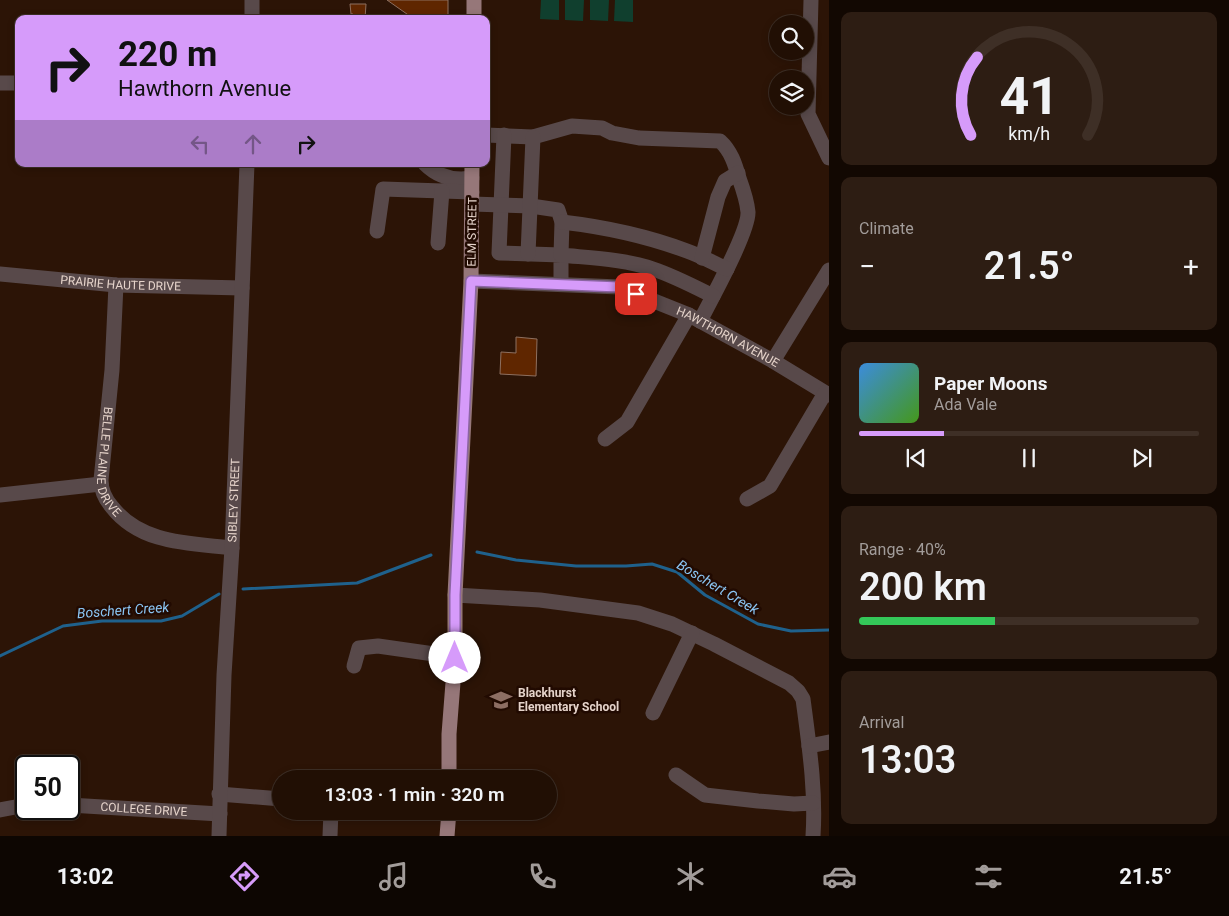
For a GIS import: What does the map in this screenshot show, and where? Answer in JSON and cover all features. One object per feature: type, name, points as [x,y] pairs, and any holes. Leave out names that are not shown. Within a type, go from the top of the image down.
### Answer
[{"type":"main road","name":"ELM STREET","points":[[449,770],[449,734],[455,658],[455,595],[471,281],[472,184]]},
{"type":"main road","points":[[447,836],[448,820]]},
{"type":"street","points":[[252,0],[252,15]]},
{"type":"street","points":[[811,0],[808,114],[829,158]]},
{"type":"street","points":[[0,83],[15,83]]},
{"type":"street","points":[[490,134],[533,137],[572,126],[602,128],[612,133],[647,139],[720,142],[727,148],[738,174],[748,213],[746,225],[713,296],[695,318],[627,422],[605,439]]},
{"type":"street","points":[[504,135],[499,253],[561,255],[609,260],[651,268],[688,282],[713,296]]},
{"type":"street","points":[[528,254],[533,137]]},
{"type":"street","name":"SIBLEY STREET","points":[[219,836],[219,794],[232,548],[247,167]]},
{"type":"street","points":[[428,167],[433,172],[448,178],[472,184],[502,205],[531,206],[558,210],[562,222],[561,284]]},
{"type":"street","points":[[702,258],[718,197],[725,181],[738,174]]},
{"type":"street","points":[[377,231],[383,189],[442,191],[472,184]]},
{"type":"street","points":[[438,243],[442,191]]},
{"type":"street","points":[[562,222],[600,226],[638,236],[688,251],[726,269]]},
{"type":"street","points":[[773,361],[829,270]]},
{"type":"street","name":"PRAIRIE HAUTE DRIVE","points":[[0,274],[116,285],[242,288]]},
{"type":"street","name":"HAWTHORN AVENUE","points":[[471,281],[619,287],[695,318],[773,361],[827,394]]},
{"type":"street","name":"BELLE PLAINE DRIVE","points":[[116,285],[112,370],[101,484],[105,497],[125,521],[141,532],[158,538],[180,542],[232,548]]},
{"type":"street","points":[[747,499],[770,486],[827,394]]},
{"type":"street","points":[[0,495],[101,484]]},
{"type":"street","points":[[455,595],[540,600],[638,613],[692,633],[788,683],[798,690],[803,700],[809,746],[813,836]]},
{"type":"street","points":[[653,713],[692,633]]},
{"type":"street","points":[[354,666],[359,648],[378,646],[455,658]]},
{"type":"street","points":[[809,746],[829,742]]},
{"type":"street","points":[[676,774],[705,795],[794,804],[813,803]]},
{"type":"street","points":[[219,794],[272,798]]},
{"type":"street","name":"COLLEGE DRIVE","points":[[80,806],[220,814]]},
{"type":"street","points":[[0,810],[15,807]]},
{"type":"street","points":[[330,836],[331,820]]},
{"type":"green space","points":[[541,0],[559,0],[559,20],[540,19]]},
{"type":"green space","points":[[565,0],[584,0],[583,21],[565,20]]},
{"type":"green space","points":[[590,0],[609,0],[608,21],[590,20]]},
{"type":"green space","points":[[615,0],[633,0],[633,22],[614,21]]},
{"type":"building","points":[[387,0],[448,0],[448,15],[408,15]]},
{"type":"building","points":[[350,4],[366,4],[365,15],[351,14]]},
{"type":"building","points":[[516,337],[537,339],[536,376],[500,374],[501,352],[516,353]]},
{"type":"waterway","name":"Boschert Creek","points":[[477,552],[516,560],[576,566],[652,564],[677,572],[705,595],[758,624],[791,631],[829,630]]},
{"type":"waterway","name":"Boschert Creek","points":[[243,589],[357,583],[431,555]]},
{"type":"waterway","name":"Boschert Creek","points":[[0,656],[63,626],[102,621],[161,621],[182,616],[219,594]]},
{"type":"place","name":"Blackhurst Elementary School","points":[[501,700]]},
{"type":"route","points":[[455,658],[455,595],[471,281],[619,287],[636,294]]}]
